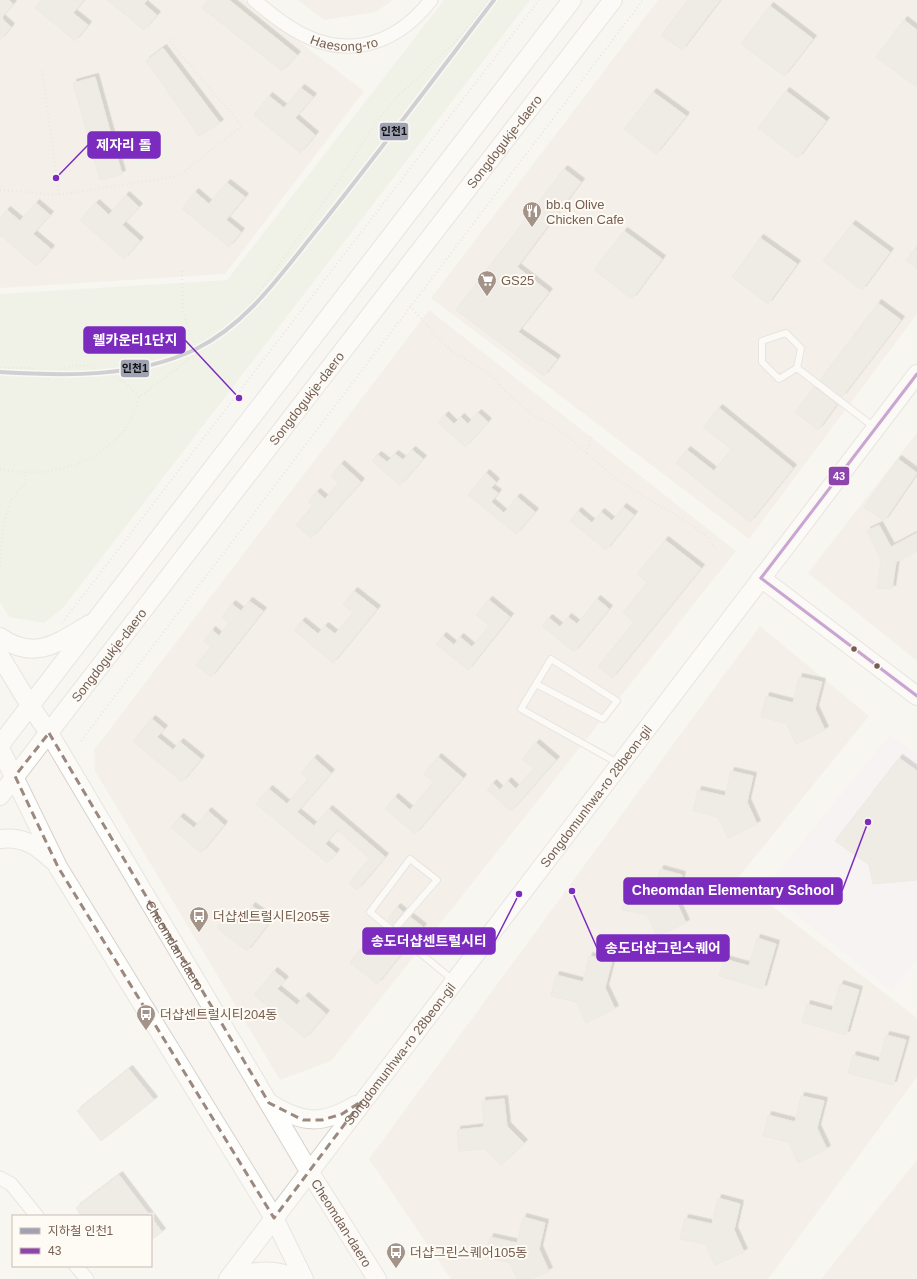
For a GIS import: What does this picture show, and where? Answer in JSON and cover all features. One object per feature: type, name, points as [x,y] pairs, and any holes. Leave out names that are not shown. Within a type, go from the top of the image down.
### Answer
[{"type":"main road","points":[[304,1279],[274,1218],[58,867],[0,746],[31,708],[572,0]]},
{"type":"main road","name":"Songdogukje-daero","points":[[0,796],[613,0]]},
{"type":"main road","name":"Songdomunhwa-ro 28beon-gil","points":[[228,1279],[362,1101],[917,374]]},
{"type":"main road","points":[[761,578],[917,696]]},
{"type":"main road","points":[[0,637],[23,648],[38,649],[52,646],[98,620]]},
{"type":"main road","name":"Cheomdan-daero","points":[[0,656],[31,708],[49,733],[309,1171],[377,1279]]},
{"type":"main road","points":[[0,840],[9,838],[25,841],[40,848],[58,867]]},
{"type":"main road","points":[[269,1103],[285,1113],[304,1120],[322,1120],[342,1114],[362,1101]]},
{"type":"main road","points":[[235,1279],[243,1275],[266,1272],[288,1274],[296,1279]]},
{"type":"street","name":"Haesong-ro","points":[[254,0],[277,18],[309,37],[331,44],[352,45],[375,42],[403,29],[422,12],[431,0]]},
{"type":"street","points":[[0,1178],[11,1184],[35,1215]]},
{"type":"street","points":[[77,1267],[87,1279]]},
{"type":"lane","points":[[786,333],[801,348],[797,368],[779,379],[762,362],[762,341],[786,333]]},
{"type":"lane","points":[[797,368],[876,428]]},
{"type":"lane","points":[[536,684],[603,718],[617,701],[551,659],[536,684],[521,709],[619,764]]},
{"type":"lane","points":[[397,926],[437,880],[410,859],[370,912],[454,981]]},
{"type":"path","points":[[0,470],[26,472],[53,470],[83,463],[110,447],[124,431],[136,412],[139,397],[238,322],[336,186],[377,121],[397,96],[460,37],[489,0]]},
{"type":"path","points":[[59,627],[539,0]]},
{"type":"path","points":[[81,741],[643,0]]},
{"type":"path","points":[[0,190],[59,195],[178,176],[242,126],[169,41],[171,38]]},
{"type":"path","points":[[42,70],[59,195]]},
{"type":"path","points":[[182,271],[183,309],[188,330],[199,352]]},
{"type":"path","points":[[410,306],[448,348],[484,370],[498,382],[505,392],[534,415],[550,424],[628,487],[652,500],[705,535],[715,548]]},
{"type":"path","points":[[0,368],[31,368],[48,380],[62,369],[75,365],[93,367],[126,383],[139,397]]},
{"type":"path","points":[[586,453],[591,438]]},
{"type":"path","points":[[0,566],[4,521],[12,499],[25,483],[26,472]]},
{"type":"highlighted area","points":[[49,733],[269,1103],[303,1120],[322,1120],[342,1114],[362,1101],[274,1218],[58,867],[15,776]]},
{"type":"shaded area","points":[[0,0],[244,0],[364,91],[225,274],[0,288]]},
{"type":"shaded area","points":[[298,0],[393,0],[375,12],[324,20]]},
{"type":"shaded area","points":[[658,0],[917,0],[917,314],[749,539],[431,298]]},
{"type":"shaded area","points":[[429,310],[736,551],[331,1061],[280,1080],[95,771],[94,750]]},
{"type":"shaded area","points":[[917,433],[917,661],[808,573]]},
{"type":"shaded area","points":[[760,626],[869,716],[737,879],[917,1018],[917,1077],[768,1279],[451,1279],[369,1159]]},
{"type":"shaded area","points":[[890,735],[917,755],[917,959],[892,991],[764,889]]},
{"type":"shaded area","points":[[917,1160],[917,1279],[821,1279]]},
{"type":"green space","points":[[444,0],[530,0],[63,608],[44,623],[9,617],[0,602],[0,294],[227,280]]},
{"type":"green space","points":[[145,127],[163,135],[175,156],[140,168],[133,145]]},
{"type":"building","points":[[0,0],[9,0],[13,4],[1,18],[11,27],[0,40]]},
{"type":"building","points":[[42,0],[84,0],[73,13],[88,25],[75,41],[35,8]]},
{"type":"building","points":[[107,0],[147,0],[144,4],[157,15],[144,30]]},
{"type":"building","points":[[209,0],[229,0],[297,55],[282,71],[202,8]]},
{"type":"building","points":[[688,0],[720,0],[682,50],[661,35]]},
{"type":"building","points":[[770,6],[813,39],[784,76],[741,44]]},
{"type":"building","points":[[904,20],[917,30],[917,87],[876,57]]},
{"type":"building","points":[[163,48],[220,123],[199,136],[146,61]]},
{"type":"building","points":[[95,77],[122,174],[100,180],[73,83]]},
{"type":"building","points":[[301,88],[313,97],[295,118],[315,135],[300,153],[254,115],[269,96],[284,108]]},
{"type":"building","points":[[786,91],[826,121],[798,158],[758,128]]},
{"type":"building","points":[[653,92],[686,116],[656,154],[624,129]]},
{"type":"building","points":[[564,169],[581,182],[517,267],[549,292],[518,332],[557,359],[544,376],[456,310]]},
{"type":"building","points":[[227,183],[245,197],[226,220],[241,232],[229,247],[182,209],[195,192],[209,204]]},
{"type":"building","points":[[126,195],[139,207],[122,225],[140,241],[124,259],[80,220],[96,203],[109,215]]},
{"type":"building","points":[[36,203],[50,215],[33,234],[51,249],[36,266],[0,235],[0,218],[7,210],[20,221]]},
{"type":"building","points":[[852,224],[890,252],[862,290],[823,261]]},
{"type":"building","points":[[624,231],[662,259],[632,299],[594,270]]},
{"type":"building","points":[[760,238],[797,264],[768,304],[732,277]]},
{"type":"building","points":[[917,246],[917,269],[906,260]]},
{"type":"building","points":[[878,303],[901,320],[842,397],[820,380]]},
{"type":"building","points":[[814,387],[837,404],[818,430],[795,412]]},
{"type":"building","points":[[719,408],[793,468],[750,522],[676,463],[687,450],[714,471],[731,449],[703,427]]},
{"type":"building","points":[[478,413],[488,422],[465,447],[438,423],[445,415],[454,424],[461,417],[468,424]]},
{"type":"building","points":[[412,450],[423,459],[400,485],[372,461],[378,455],[387,462],[395,454],[403,460]]},
{"type":"building","points":[[898,459],[917,473],[884,521],[864,507]]},
{"type":"building","points":[[341,464],[361,482],[311,538],[296,525],[313,506],[308,502],[317,492],[325,499],[339,483],[331,476]]},
{"type":"building","points":[[486,473],[496,482],[491,488],[498,493],[491,502],[504,513],[517,497],[535,512],[516,534],[468,495]]},
{"type":"building","points":[[623,507],[634,515],[606,550],[570,521],[578,511],[592,523],[601,512],[612,521]]},
{"type":"building","points":[[879,525],[891,547],[917,533],[917,551],[896,562],[892,589],[877,588],[881,560],[867,531]]},
{"type":"building","points":[[665,540],[701,568],[612,678],[598,667],[634,622],[623,613],[647,582],[637,574]]},
{"type":"building","points":[[354,591],[377,609],[333,663],[294,630],[302,621],[318,634],[325,626],[335,634],[353,613],[343,604]]},
{"type":"building","points":[[597,599],[609,609],[574,652],[542,626],[549,618],[560,627],[568,617],[577,624]]},
{"type":"building","points":[[489,600],[510,617],[468,670],[436,644],[443,636],[454,645],[460,637],[472,647],[489,626],[476,615]]},
{"type":"building","points":[[249,601],[263,611],[211,677],[196,665],[211,647],[204,641],[212,630],[219,636],[229,623],[222,617],[232,604],[241,611]]},
{"type":"building","points":[[799,677],[822,682],[815,709],[825,730],[796,744],[786,723],[761,717],[766,696],[793,703]]},
{"type":"building","points":[[152,719],[164,729],[157,737],[173,750],[180,742],[201,759],[182,782],[133,741]]},
{"type":"building","points":[[536,743],[556,760],[511,811],[487,790],[493,783],[500,790],[508,781],[516,789],[534,768],[522,759]]},
{"type":"building","points":[[438,757],[463,778],[415,834],[385,809],[395,797],[410,810],[434,782],[424,774]]},
{"type":"building","points":[[314,758],[331,773],[297,812],[314,826],[329,809],[385,857],[357,890],[349,883],[370,859],[337,830],[325,844],[336,853],[327,863],[256,804],[269,789],[287,804],[308,779],[301,773]]},
{"type":"building","points":[[899,758],[917,771],[917,880],[873,884],[869,865],[835,841]]},
{"type":"building","points":[[731,771],[753,776],[747,802],[757,824],[728,838],[718,817],[693,811],[698,790],[725,796]]},
{"type":"building","points":[[208,811],[224,825],[201,853],[171,827],[180,817],[194,828]]},
{"type":"building","points":[[660,869],[682,875],[676,901],[686,923],[657,936],[647,915],[622,910],[627,889],[654,895]]},
{"type":"building","points":[[252,906],[271,920],[247,951],[217,928],[227,915],[238,924]]},
{"type":"building","points":[[397,907],[403,912],[393,924],[388,919]]},
{"type":"building","points":[[410,917],[423,927],[412,941],[399,930]]},
{"type":"building","points":[[390,934],[406,948],[377,984],[350,963],[369,938],[380,947]]},
{"type":"building","points":[[757,938],[776,944],[763,989],[719,976],[724,959],[749,966]]},
{"type":"building","points":[[589,956],[612,961],[605,988],[615,1009],[586,1023],[576,1002],[551,996],[556,975],[583,982]]},
{"type":"building","points":[[274,971],[285,980],[277,989],[297,1005],[305,996],[326,1014],[305,1038],[254,995]]},
{"type":"building","points":[[840,984],[859,990],[846,1035],[802,1022],[807,1004],[832,1011]]},
{"type":"building","points":[[886,1035],[906,1040],[893,1085],[848,1073],[853,1055],[879,1062]]},
{"type":"building","points":[[129,1069],[154,1100],[101,1141],[77,1111]]},
{"type":"building","points":[[801,1096],[824,1101],[817,1128],[827,1149],[798,1163],[788,1142],[763,1136],[768,1115],[795,1122]]},
{"type":"building","points":[[504,1099],[507,1126],[524,1143],[501,1165],[485,1149],[459,1151],[457,1130],[484,1127],[482,1101]]},
{"type":"building","points":[[119,1175],[149,1215],[80,1215],[76,1208]]},
{"type":"building","points":[[718,1198],[740,1204],[734,1230],[744,1252],[715,1265],[705,1244],[680,1239],[685,1218],[712,1224]]},
{"type":"building","points":[[523,1217],[545,1223],[539,1249],[549,1271],[531,1279],[517,1279],[510,1263],[485,1257],[490,1237],[517,1243]]},
{"type":"building","points":[[152,1218],[162,1232],[152,1239]]},
{"type":"metro line","name":"인천1","points":[[0,372],[75,374],[125,370],[173,358],[196,349],[233,325],[264,295],[292,261],[364,170],[494,0]]},
{"type":"transit line","name":"43","points":[[761,578],[917,374]]},
{"type":"transit line","name":"43","points":[[761,578],[917,696]]},
{"type":"place","name":"제자리 돌","points":[[56,178]]},
{"type":"place","name":"bb.q Olive Chicken Cafe","points":[[532,228]]},
{"type":"place","name":"GS25","points":[[487,297]]},
{"type":"place","name":"웰카운티1단지","points":[[239,398]]},
{"type":"place","name":"Cheomdan Elementary School","points":[[868,822]]},
{"type":"place","name":"송도더샵그린스퀘어","points":[[572,891]]},
{"type":"place","name":"송도더샵센트럴시티","points":[[519,894]]},
{"type":"place","name":"더샵센트럴시티205동","points":[[199,933]]},
{"type":"place","name":"더샵센트럴시티204동","points":[[146,1031]]},
{"type":"place","name":"더샵그린스퀘어105동","points":[[396,1269]]}]
